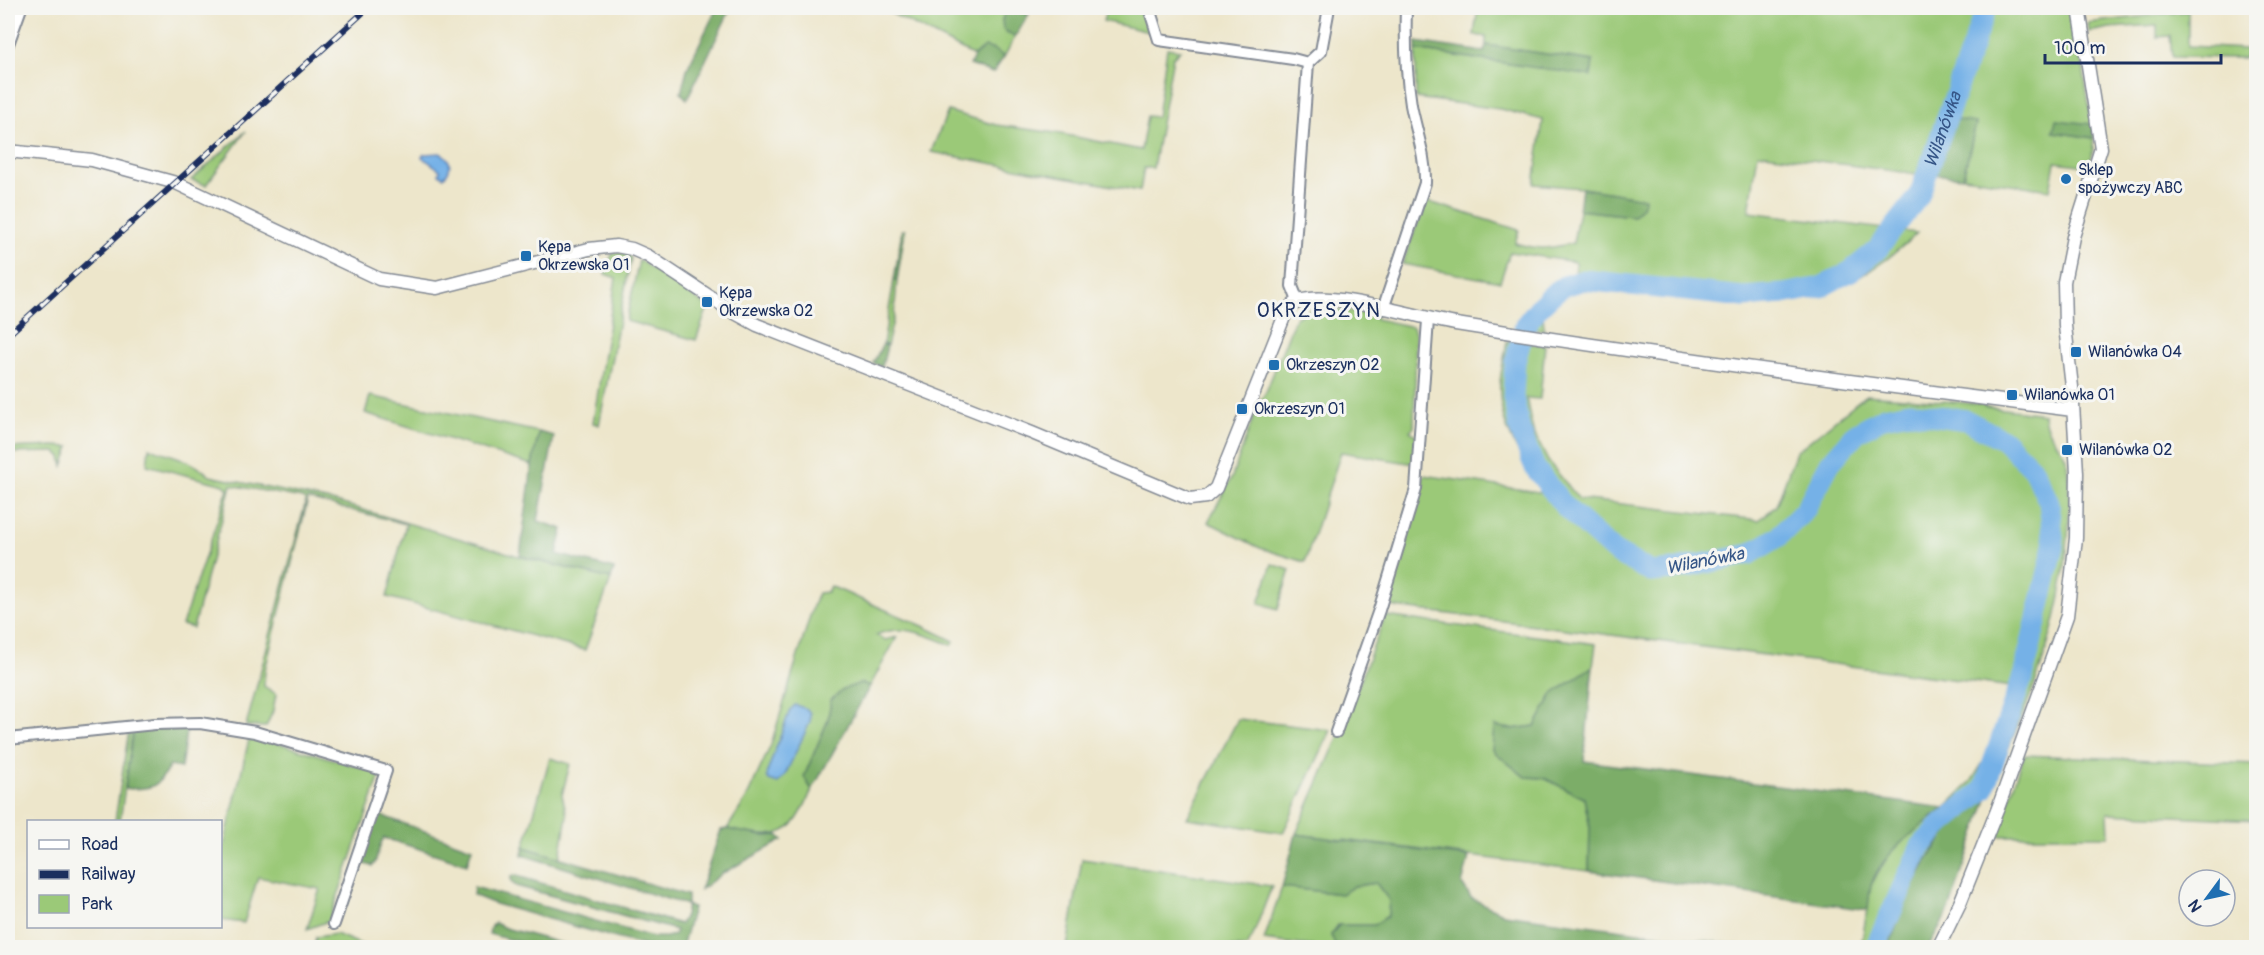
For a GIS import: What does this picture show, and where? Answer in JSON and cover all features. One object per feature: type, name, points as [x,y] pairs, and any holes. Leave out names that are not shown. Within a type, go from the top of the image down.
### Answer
[{"type":"street","points":[[8,44],[21,8]]},
{"type":"street","points":[[1149,8],[1159,40],[1308,63]]},
{"type":"street","points":[[1298,301],[1292,286],[1308,63],[1321,51],[1329,8]]},
{"type":"street","points":[[1383,309],[1425,183],[1425,171],[1411,106],[1405,59],[1406,8]]},
{"type":"street","points":[[1938,948],[1960,903],[1998,807],[2067,616],[2076,538],[2077,473],[2065,326],[2064,282],[2073,237],[2101,148],[2079,8]]},
{"type":"street","points":[[8,151],[92,160],[176,183],[379,279],[437,288],[604,246],[632,249],[648,256],[733,312],[757,325],[1032,433],[1190,499],[1202,499],[1210,495],[1220,483],[1286,312],[1298,301],[1330,299],[1428,320],[1515,334],[2073,410]]},
{"type":"street","points":[[1336,732],[1379,610],[1416,489],[1428,320]]},
{"type":"street","points":[[8,739],[155,724],[200,723],[255,732],[386,771],[334,924]]},
{"type":"green space","points":[[717,8],[731,8],[687,99],[681,93],[687,69]]},
{"type":"green space","points":[[881,8],[1006,9],[1002,20],[1006,33],[1015,37],[1004,57],[995,50],[979,51],[974,56]]},
{"type":"green space","points":[[1107,8],[1145,8],[1153,33],[1103,21]]},
{"type":"green space","points":[[1478,8],[2074,8],[2092,124],[2054,132],[2094,138],[2092,156],[2087,166],[2055,162],[2050,190],[1963,177],[1976,124],[1952,120],[1932,174],[1758,153],[1749,212],[1917,233],[1876,267],[1846,284],[1813,296],[1795,300],[1771,301],[1642,291],[1582,290],[1564,296],[1543,314],[1544,330],[1515,326],[1535,302],[1562,281],[1576,279],[1575,262],[1510,252],[1500,282],[1402,264],[1426,201],[1519,230],[1515,243],[1544,248],[1573,243],[1579,210],[1633,216],[1644,198],[1582,188],[1534,184],[1543,120],[1500,109],[1416,98],[1416,50],[1591,75],[1593,61],[1486,45],[1486,37],[1474,35]]},
{"type":"green space","points":[[1006,9],[1029,14],[1015,37],[1003,29],[1002,20]]},
{"type":"green space","points":[[2188,11],[2188,46],[2246,49],[2245,58],[2172,57],[2170,36],[2157,37],[2157,25],[2110,28],[2089,32],[2088,23]]},
{"type":"green space","points":[[1416,42],[1484,52],[1486,45],[1593,61],[1591,76],[1416,50]]},
{"type":"green space","points":[[985,47],[995,50],[1004,57],[993,73],[970,65],[974,56]]},
{"type":"green space","points":[[1167,48],[1180,50],[1173,57],[1153,168],[1144,168],[1140,191],[931,152],[948,111],[996,125],[1056,133],[1141,150],[1147,116],[1157,117]]},
{"type":"green space","points":[[1952,119],[1976,123],[1963,177],[1932,174]]},
{"type":"green space","points":[[2056,120],[2092,124],[2094,138],[2053,132]]},
{"type":"green space","points":[[246,131],[206,185],[191,180]]},
{"type":"green space","points":[[1582,188],[1645,198],[1642,207],[1633,216],[1579,210]]},
{"type":"green space","points":[[902,230],[905,230],[897,281],[894,280]]},
{"type":"green space","points":[[617,252],[627,254],[631,258],[599,425],[593,423],[616,278],[605,274],[612,254]]},
{"type":"green space","points":[[639,260],[708,307],[696,340],[626,321]]},
{"type":"green space","points":[[894,280],[897,281],[894,316],[887,346],[883,344]]},
{"type":"green space","points":[[1313,308],[1376,314],[1376,319],[1413,327],[1416,336],[1414,427],[1410,431],[1416,435],[1414,464],[1341,452],[1305,562],[1260,548],[1208,522],[1232,477],[1258,404],[1266,392],[1295,318]]},
{"type":"green space","points":[[1507,341],[1545,345],[1540,399],[1526,398],[1533,431],[1548,461],[1579,499],[1759,520],[1776,506],[1796,452],[1866,395],[1982,404],[1987,407],[2044,414],[2048,429],[2063,451],[2067,462],[2069,497],[2065,567],[2051,635],[2028,702],[1995,779],[1988,790],[1954,824],[1932,851],[1915,882],[1889,947],[1861,947],[1871,885],[1888,856],[1909,835],[1945,808],[1971,782],[1995,743],[2012,687],[1395,607],[1391,604],[1389,594],[1424,475],[1545,493],[1513,442],[1503,413],[1500,383]]},
{"type":"green space","points":[[883,344],[887,346],[882,367],[873,363]]},
{"type":"green space","points":[[370,396],[539,432],[532,465],[365,413]]},
{"type":"green space","points":[[539,432],[554,436],[538,521],[563,529],[557,554],[614,569],[611,579],[520,556],[532,465]]},
{"type":"green space","points":[[70,447],[63,466],[61,457],[56,452],[8,453],[8,448]]},
{"type":"green space","points":[[149,448],[189,462],[210,476],[336,502],[525,558],[611,579],[585,650],[387,597],[406,524],[308,499],[265,670],[264,686],[276,694],[273,711],[266,727],[246,726],[306,501],[302,498],[231,485],[193,628],[182,625],[228,489],[224,485],[147,465]]},
{"type":"green space","points":[[1272,564],[1290,570],[1278,609],[1259,603]]},
{"type":"green space","points":[[830,586],[954,641],[952,645],[906,630],[876,635],[885,640],[897,637],[870,686],[861,683],[831,700],[828,720],[804,777],[812,790],[794,823],[787,829],[771,835],[727,829],[746,799],[771,745],[818,593],[827,592]]},
{"type":"green space","points":[[1385,616],[1596,644],[1593,666],[1553,694],[1535,726],[1512,729],[1492,750],[1525,777],[1544,778],[1584,798],[1590,827],[1589,871],[1296,834],[1341,731]]},
{"type":"green space","points":[[1593,666],[1584,761],[1945,808],[1902,842],[1883,863],[1871,886],[1868,910],[1589,871],[1590,827],[1584,798],[1544,778],[1525,777],[1492,750],[1494,726],[1512,729],[1535,726],[1553,694]]},
{"type":"green space","points":[[861,683],[870,686],[812,790],[804,777],[828,720],[831,700],[844,689]]},
{"type":"green space","points":[[1238,719],[1331,730],[1283,833],[1187,818]]},
{"type":"green space","points":[[187,725],[181,768],[170,766],[157,784],[148,788],[125,789],[133,730]]},
{"type":"green space","points":[[129,730],[133,730],[120,820],[115,820]]},
{"type":"green space","points":[[250,735],[381,773],[329,921],[307,929],[320,889],[258,877],[244,923],[222,920],[222,854]]},
{"type":"green space","points":[[2024,755],[2256,764],[2256,820],[2108,813],[2109,836],[1997,836]]},
{"type":"green space","points":[[550,758],[570,764],[562,795],[567,815],[560,858],[524,847]]},
{"type":"green space","points":[[1992,784],[1949,910],[1928,947],[1889,947],[1904,903],[1930,856],[1954,823],[1972,809]]},
{"type":"green space","points":[[377,814],[472,848],[467,864],[384,838],[375,863],[372,866],[360,863]]},
{"type":"green space","points":[[727,829],[763,836],[778,835],[783,840],[723,873],[700,890],[721,830]]},
{"type":"green space","points":[[1296,834],[1469,857],[1462,884],[1471,898],[1504,914],[1751,947],[1336,947],[1331,935],[1339,925],[1374,925],[1388,916],[1389,900],[1376,883],[1354,886],[1342,894],[1282,887]]},
{"type":"green space","points":[[524,847],[687,895],[687,905],[522,855]]},
{"type":"green space","points":[[1082,859],[1272,886],[1252,938],[1246,947],[1067,947]]},
{"type":"green space","points":[[514,875],[680,924],[685,916],[687,905],[693,908],[682,947],[648,947],[495,904],[473,895],[474,887],[653,937],[674,935],[676,930],[516,886],[511,882],[511,877]]},
{"type":"green space","points":[[1376,883],[1389,900],[1388,916],[1374,925],[1338,925],[1331,935],[1336,947],[1264,940],[1282,887],[1342,894],[1354,886]]},
{"type":"green space","points":[[495,923],[505,928],[575,947],[536,947],[489,934],[491,926]]},
{"type":"green space","points":[[336,934],[365,947],[314,947],[316,937]]},
{"type":"water","points":[[440,153],[449,161],[448,171],[444,177],[439,174],[440,170],[422,157],[424,154]]},
{"type":"water","points":[[795,705],[807,709],[810,713],[810,722],[785,775],[778,783],[769,780],[768,770],[790,710]]},
{"type":"waterway","name":"Wilanówka","points":[[1875,948],[1921,846],[1942,824],[1984,789],[2024,673],[2054,546],[2049,502],[2033,469],[2004,440],[1966,420],[1909,412],[1884,417],[1856,433],[1830,463],[1805,510],[1778,537],[1750,554],[1673,570],[1651,572],[1615,552],[1565,507],[1535,468],[1520,430],[1513,397],[1515,362],[1525,325],[1540,306],[1564,286],[1584,280],[1744,297],[1783,294],[1821,287],[1851,271],[1877,250],[1919,196],[1986,8]]},
{"type":"railway","points":[[8,335],[368,8]]},
{"type":"place","name":"Sklep spożywczy ABC","points":[[2066,179]]},
{"type":"place","name":"Kępa Okrzewska 01","points":[[526,256]]},
{"type":"place","name":"Kępa Okrzewska 02","points":[[707,302]]},
{"type":"place","name":"Wilanówka 04","points":[[2076,352]]},
{"type":"place","name":"Okrzeszyn 02","points":[[1274,365]]},
{"type":"place","name":"Wilanówka 01","points":[[2012,395]]},
{"type":"place","name":"Okrzeszyn 01","points":[[1242,409]]},
{"type":"place","name":"Wilanówka 02","points":[[2067,450]]},
{"type":"district","name":"OKRZESZYN","points":[[1319,310]]}]
